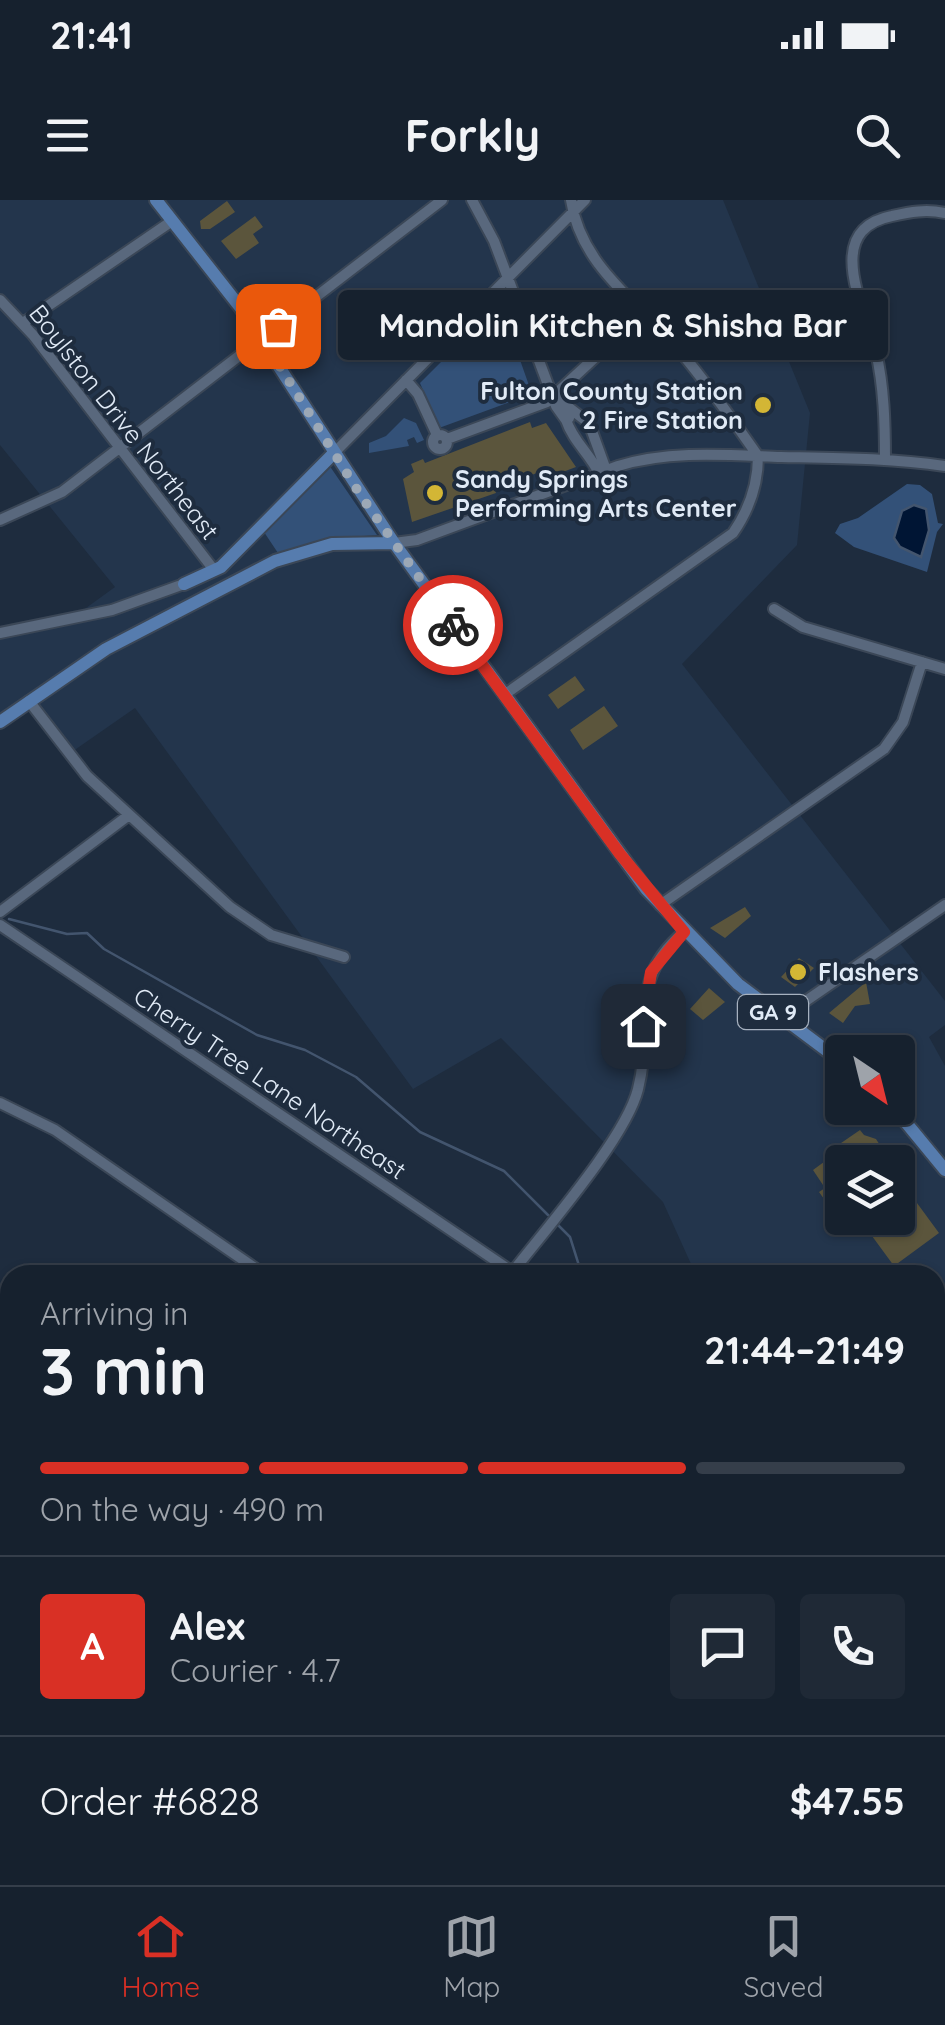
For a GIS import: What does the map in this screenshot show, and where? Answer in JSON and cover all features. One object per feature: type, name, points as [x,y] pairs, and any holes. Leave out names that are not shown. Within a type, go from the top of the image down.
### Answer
[{"type":"main road","name":"GA 9","points":[[156,200],[262,338],[394,543],[660,905],[684,932],[781,1018],[825,1050]]},
{"type":"main road","points":[[184,584],[214,570],[240,550],[334,452]]},
{"type":"main road","points":[[0,722],[97,654],[297,553],[332,544],[394,543]]},
{"type":"main road","points":[[908,1125],[945,1170]]},
{"type":"street","points":[[0,520],[45,503],[442,200]]},
{"type":"street","points":[[472,200],[554,396],[570,417],[572,436],[587,449],[602,472]]},
{"type":"street","points":[[504,695],[733,532],[756,485],[758,456],[708,386],[590,256],[578,236],[570,200]]},
{"type":"street","points":[[334,452],[585,200]]},
{"type":"street","points":[[885,459],[882,381],[851,270],[853,245],[867,226],[885,217],[916,211],[945,212]]},
{"type":"street","points":[[22,324],[172,221]]},
{"type":"street","name":"Boylston Drive Northeast","points":[[0,300],[214,570]]},
{"type":"street","points":[[406,380],[442,437],[522,412],[554,396],[644,312]]},
{"type":"street","points":[[570,417],[589,424],[598,442],[602,472]]},
{"type":"street","points":[[587,449],[598,442]]},
{"type":"street","points":[[394,543],[410,542],[602,472],[675,456],[885,459],[945,466]]},
{"type":"street","points":[[0,633],[112,610],[184,584]]},
{"type":"street","points":[[774,610],[803,626],[945,669]]},
{"type":"street","points":[[660,905],[884,749],[903,722],[922,662]]},
{"type":"street","points":[[29,701],[75,764],[252,924],[291,944],[344,957]]},
{"type":"street","points":[[0,912],[129,814]]},
{"type":"street","points":[[781,1018],[945,905]]},
{"type":"street","name":"Cherry Tree Lane Northeast","points":[[0,925],[500,1265]]},
{"type":"street","points":[[520,1265],[628,1116],[642,1072],[646,983],[664,952],[684,932]]},
{"type":"street","points":[[0,1103],[55,1130],[251,1265]]},
{"type":"shaded area","points":[[0,200],[723,200],[810,413],[797,545],[682,664],[945,1001],[945,1025],[929,1037],[945,1066],[945,1265],[691,1265],[663,1202],[501,1038],[413,1089],[135,708],[66,756],[23,703],[0,719],[0,631],[75,616],[115,587],[0,445]]},
{"type":"shaded area","points":[[500,303],[532,394],[439,428],[420,383]]},
{"type":"shaded area","points":[[404,418],[416,423],[424,440],[417,443],[414,437],[407,440],[409,446],[369,453],[369,443],[386,436]]},
{"type":"shaded area","points":[[329,465],[377,535],[324,539],[278,553],[264,532]]},
{"type":"shaded area","points":[[907,484],[920,485],[932,494],[938,523],[943,524],[937,532],[927,572],[854,547],[835,533],[840,524],[858,518]]},
{"type":"shaded area","points":[[914,505],[926,509],[929,530],[921,557],[900,547],[894,538],[902,511]]},
{"type":"building","points":[[227,201],[235,212],[210,229],[201,229],[200,221]]},
{"type":"building","points":[[255,216],[263,227],[253,234],[259,243],[236,259],[221,241]]},
{"type":"building","points":[[530,422],[532,428],[546,423],[576,467],[555,475],[550,468],[495,489],[496,493],[412,522],[403,479],[414,472],[411,464],[423,459],[425,463]]},
{"type":"building","points":[[575,676],[585,690],[558,709],[548,695]]},
{"type":"building","points":[[604,706],[618,726],[583,750],[570,730]]},
{"type":"building","points":[[745,907],[751,916],[725,938],[710,928]]},
{"type":"building","name":"Flashers","points":[[799,958],[814,968],[795,987],[781,977]]},
{"type":"building","points":[[866,982],[870,1004],[855,1006],[843,1023],[829,1013]]},
{"type":"building","points":[[709,988],[725,1002],[703,1020],[690,1009]]},
{"type":"building","points":[[860,1130],[880,1145],[838,1145]]},
{"type":"building","points":[[825,1161],[825,1188],[813,1170]]},
{"type":"building","points":[[917,1203],[939,1233],[895,1265],[872,1236],[915,1235]]},
{"type":"waterway","points":[[9,919],[67,934],[87,933],[104,949],[257,1035],[305,1050],[356,1077],[420,1132],[504,1171],[548,1215]]},
{"type":"waterway","points":[[557,1224],[570,1237],[579,1265]]},
{"type":"way so far","points":[[278,326],[262,338],[361,496],[453,625]]},
{"type":"place","name":"Mandolin Kitchen & Shisha Bar","points":[[278,326]]},
{"type":"place","name":"Fulton County Station 2 Fire Station","points":[[763,405]]},
{"type":"place","name":"Sandy Springs Performing Arts Center","points":[[435,493]]},
{"type":"place","name":"Flashers","points":[[798,972]]},
{"type":"route","points":[[453,625],[646,889],[684,932],[664,952],[646,983],[643,1026]]}]
